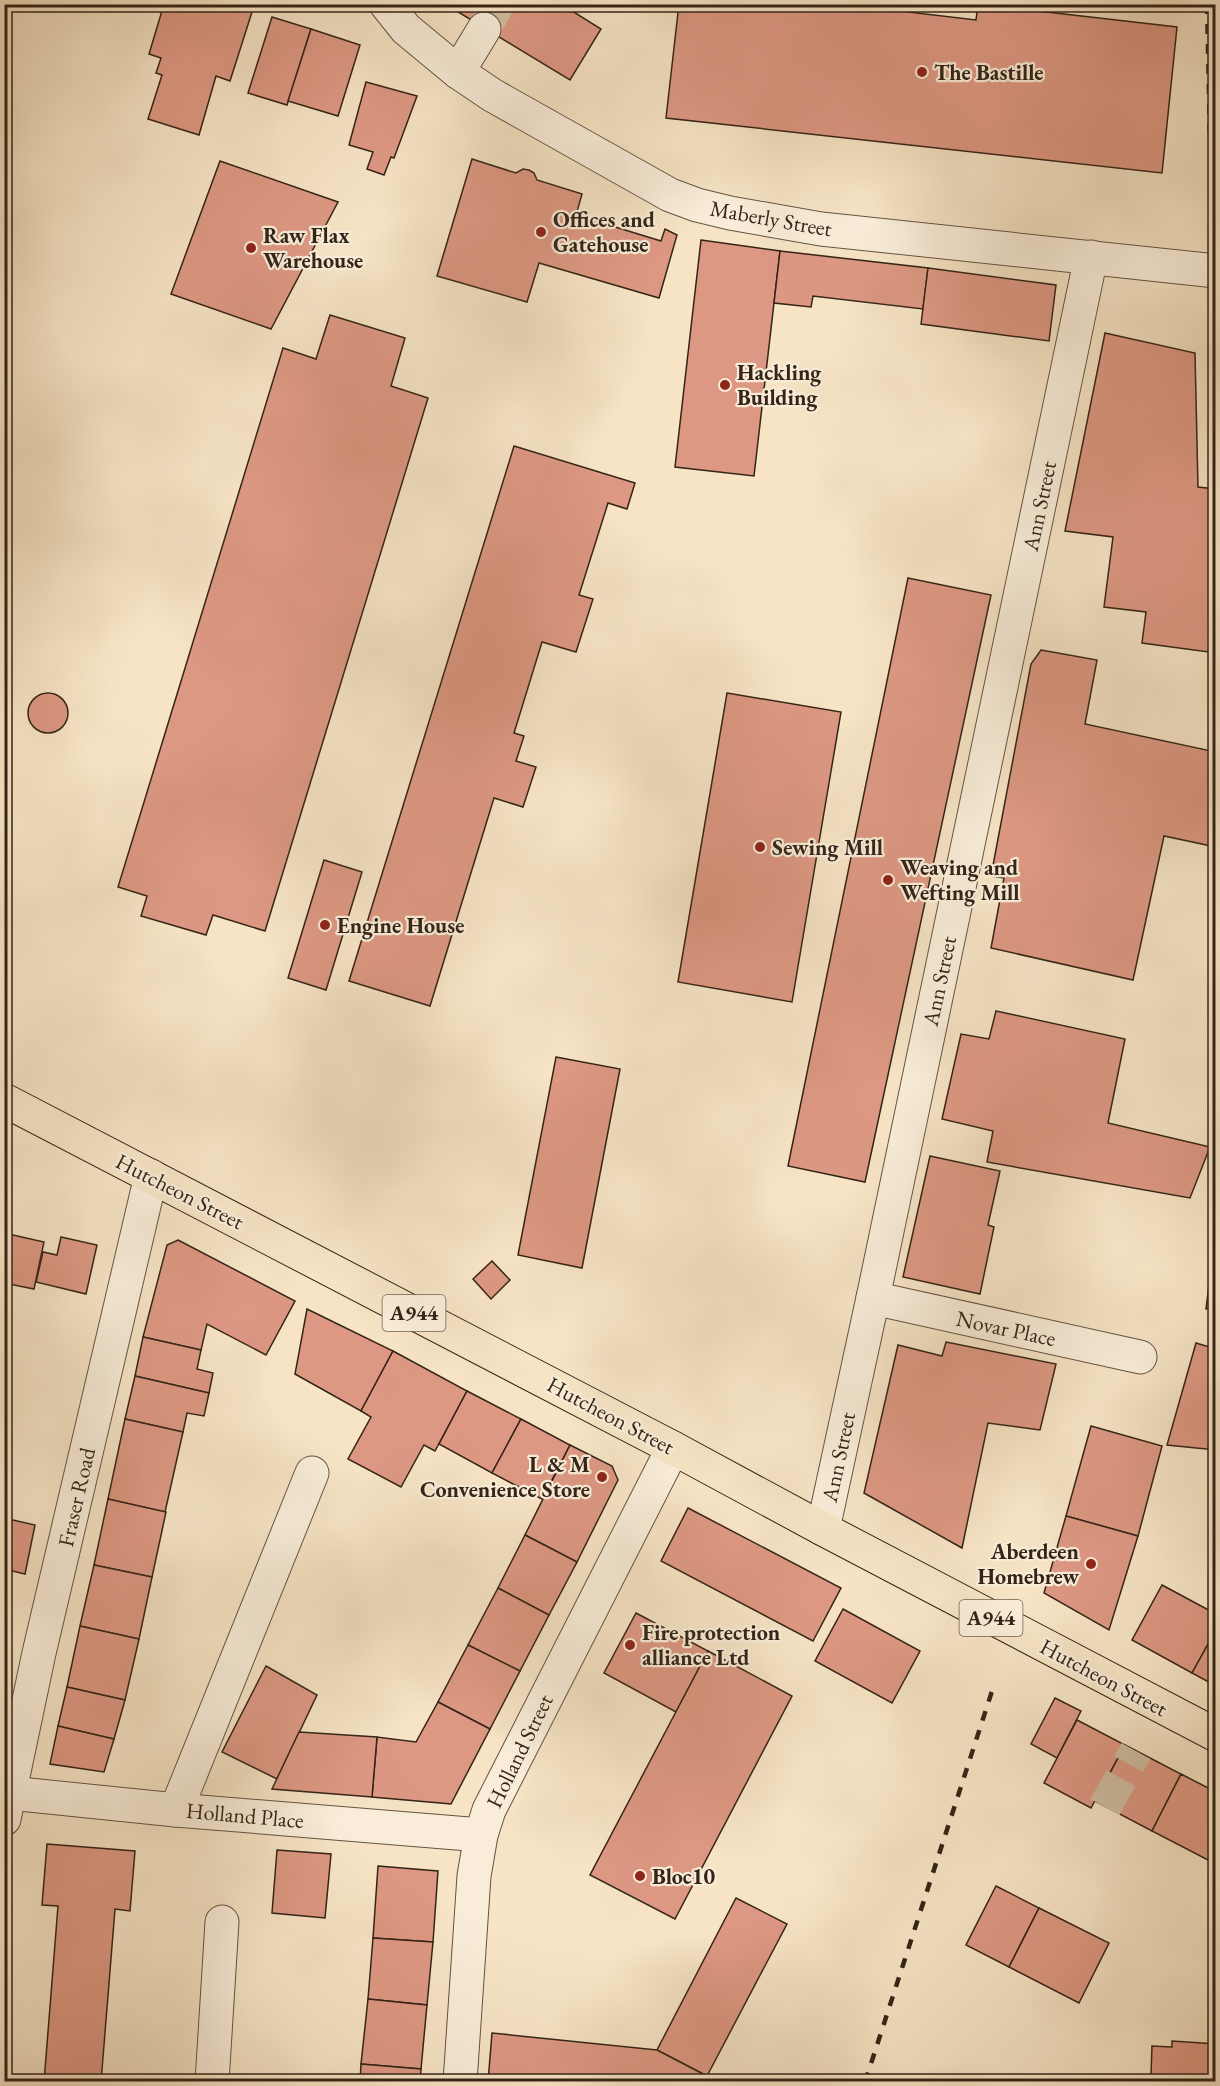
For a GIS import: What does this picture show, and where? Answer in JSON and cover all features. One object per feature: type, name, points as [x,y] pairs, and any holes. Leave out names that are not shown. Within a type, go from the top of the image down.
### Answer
[{"type":"main road","name":"Hutcheon Street","points":[[4,1100],[673,1448],[1215,1735]]},
{"type":"street","name":"Maberly Street","points":[[387,4],[406,29],[458,72],[492,95],[660,190],[697,205],[821,229],[1215,271]]},
{"type":"street","points":[[458,72],[484,29]]},
{"type":"street","name":"Ann Street","points":[[823,1529],[1090,257]]},
{"type":"street","name":"Fraser Road","points":[[7,1805],[39,1653],[151,1176]]},
{"type":"street","name":"Novar Place","points":[[873,1298],[1140,1357]]},
{"type":"street","name":"Holland Street","points":[[460,2082],[474,1876],[481,1835],[501,1784],[673,1448]]},
{"type":"street","points":[[176,1810],[312,1473]]},
{"type":"street","name":"Holland Place","points":[[7,1805],[176,1810],[481,1835]]},
{"type":"street","points":[[212,2082],[222,1922]]},
{"type":"building","points":[[164,4],[227,4],[252,12],[230,81],[216,76],[199,135],[148,119],[162,75],[156,73],[161,58],[149,54]]},
{"type":"building","points":[[445,4],[561,4],[601,29],[570,80]]},
{"type":"building","name":"The Bastille","points":[[679,4],[840,4],[976,20],[978,4],[1177,27],[1162,173],[666,118]]},
{"type":"building","points":[[272,17],[311,29],[287,105],[248,93]]},
{"type":"building","points":[[311,29],[360,45],[338,116],[288,101]]},
{"type":"building","points":[[366,82],[417,96],[394,158],[391,157],[384,175],[367,169],[373,152],[349,145]]},
{"type":"building","name":"Offices and Gatehouse","points":[[472,159],[516,173],[523,169],[529,170],[534,173],[537,180],[582,194],[576,215],[661,241],[665,229],[677,235],[659,298],[539,263],[527,302],[437,276]]},
{"type":"building","name":"Raw Flax Warehouse","points":[[220,161],[338,202],[271,329],[171,294]]},
{"type":"building","name":"Hackling Building","points":[[701,240],[780,251],[754,476],[675,467]]},
{"type":"building","points":[[780,251],[928,268],[923,309],[813,296],[811,307],[774,303]]},
{"type":"building","points":[[928,268],[1056,285],[1049,341],[921,324]]},
{"type":"building","points":[[330,315],[405,338],[391,386],[428,398],[265,931],[213,915],[206,935],[141,916],[147,896],[118,887],[283,348],[316,359]]},
{"type":"building","points":[[1105,333],[1195,353],[1198,487],[1216,489],[1216,653],[1142,643],[1146,612],[1104,607],[1113,537],[1065,531]]},
{"type":"building","points":[[514,446],[635,483],[627,509],[608,503],[579,595],[593,599],[576,652],[542,642],[514,733],[524,736],[516,761],[536,767],[523,807],[494,798],[430,1006],[349,981]]},
{"type":"building","name":"Weaving and Wefting Mill","points":[[908,578],[991,595],[865,1182],[788,1166]]},
{"type":"building","points":[[1041,650],[1097,660],[1085,724],[1216,752],[1216,847],[1164,836],[1133,980],[991,948],[1004,878],[991,876],[1031,664]]},
{"type":"building","points":[[48,693],[56,694],[62,699],[67,705],[67,721],[62,727],[56,732],[48,733],[40,732],[34,727],[29,721],[28,713],[29,705],[34,699],[40,694]]},
{"type":"building","name":"Sewing Mill","points":[[727,693],[841,712],[792,1002],[678,982]]},
{"type":"building","name":"Engine House","points":[[324,860],[362,872],[326,990],[288,978]]},
{"type":"building","points":[[996,1011],[1125,1039],[1108,1123],[1210,1147],[1190,1198],[987,1162],[993,1131],[942,1119],[961,1034],[989,1039]]},
{"type":"building","points":[[556,1057],[620,1069],[582,1268],[518,1255]]},
{"type":"building","points":[[930,1156],[1000,1171],[988,1225],[994,1227],[980,1294],[903,1277]]},
{"type":"building","points":[[1216,1230],[1216,1306],[1206,1309]]},
{"type":"building","points":[[4,1233],[44,1242],[34,1289],[4,1283]]},
{"type":"building","points":[[61,1237],[97,1245],[86,1294],[36,1282],[43,1252],[57,1255]]},
{"type":"building","points":[[178,1240],[295,1301],[266,1355],[207,1324],[201,1350],[143,1337],[167,1245]]},
{"type":"building","points":[[492,1261],[510,1280],[491,1299],[473,1279]]},
{"type":"building","points":[[307,1309],[393,1351],[361,1411],[295,1374]]},
{"type":"building","points":[[143,1337],[201,1350],[197,1369],[213,1373],[209,1393],[135,1376]]},
{"type":"building","points":[[946,1342],[1056,1364],[1040,1430],[988,1423],[962,1548],[864,1493],[898,1345],[942,1356]]},
{"type":"building","points":[[1196,1343],[1216,1349],[1216,1450],[1167,1445]]},
{"type":"building","points":[[393,1351],[467,1391],[435,1451],[424,1445],[401,1487],[348,1459],[371,1417],[361,1411]]},
{"type":"building","points":[[135,1376],[209,1393],[204,1416],[187,1413],[183,1432],[125,1419]]},
{"type":"building","points":[[467,1391],[521,1419],[492,1473],[439,1444]]},
{"type":"building","points":[[125,1419],[183,1432],[165,1512],[108,1499]]},
{"type":"building","points":[[521,1419],[570,1445],[542,1499],[492,1473]]},
{"type":"building","points":[[1091,1426],[1162,1446],[1138,1536],[1066,1516]]},
{"type":"building","points":[[570,1445],[612,1466],[618,1480],[577,1562],[525,1535]]},
{"type":"building","points":[[108,1499],[166,1512],[152,1577],[94,1565]]},
{"type":"building","points":[[688,1508],[841,1588],[813,1641],[661,1561]]},
{"type":"building","name":"Aberdeen Homebrew","points":[[1066,1516],[1138,1536],[1109,1630],[1044,1593]]},
{"type":"building","points":[[4,1518],[35,1525],[25,1574],[4,1569]]},
{"type":"building","points":[[525,1535],[577,1562],[549,1615],[498,1588]]},
{"type":"building","points":[[94,1565],[152,1577],[139,1639],[80,1626]]},
{"type":"building","points":[[1162,1585],[1216,1614],[1216,1630],[1192,1673],[1132,1640]]},
{"type":"building","points":[[498,1588],[549,1615],[520,1671],[468,1645]]},
{"type":"building","points":[[843,1609],[920,1651],[892,1703],[815,1661]]},
{"type":"building","points":[[636,1613],[708,1651],[676,1712],[604,1673]]},
{"type":"building","points":[[80,1626],[139,1639],[125,1700],[67,1687]]},
{"type":"building","points":[[1216,1630],[1216,1686],[1192,1673]]},
{"type":"building","points":[[468,1645],[520,1671],[490,1729],[438,1702]]},
{"type":"building","points":[[708,1651],[792,1696],[675,1919],[590,1875]]},
{"type":"building","points":[[266,1666],[317,1695],[277,1779],[222,1752]]},
{"type":"building","points":[[67,1687],[125,1700],[114,1739],[58,1726]]},
{"type":"building","points":[[1055,1698],[1081,1711],[1057,1758],[1031,1744]]},
{"type":"building","points":[[438,1702],[490,1729],[451,1804],[372,1797],[377,1737],[416,1742]]},
{"type":"building","points":[[1077,1720],[1125,1745],[1091,1808],[1044,1783]]},
{"type":"building","points":[[58,1726],[114,1739],[104,1772],[50,1764]]},
{"type":"building","points":[[299,1732],[377,1737],[372,1797],[272,1789]]},
{"type":"building","points":[[1125,1745],[1181,1774],[1152,1831],[1095,1801]]},
{"type":"building","points":[[1181,1774],[1216,1792],[1216,1846],[1208,1860],[1152,1831]]},
{"type":"building","points":[[47,1844],[135,1851],[130,1911],[115,1909],[101,2082],[44,2082],[58,1906],[42,1905]]},
{"type":"building","points":[[277,1850],[331,1854],[325,1918],[272,1913]]},
{"type":"building","points":[[378,1866],[438,1871],[433,1942],[373,1938]]},
{"type":"building","points":[[996,1886],[1039,1908],[1009,1967],[966,1945]]},
{"type":"building","points":[[736,1898],[787,1924],[707,2076],[657,2050]]},
{"type":"building","points":[[1039,1908],[1109,1943],[1079,2003],[1009,1967]]},
{"type":"building","points":[[373,1938],[433,1942],[427,2005],[368,1999]]},
{"type":"building","points":[[368,1999],[427,2005],[421,2069],[361,2064]]},
{"type":"building","points":[[492,2033],[657,2050],[707,2076],[704,2082],[488,2082]]},
{"type":"building","points":[[1172,2041],[1216,2044],[1216,2082],[1145,2082],[1145,2075],[1151,2075],[1152,2046],[1172,2047]]},
{"type":"building","points":[[361,2064],[421,2069],[420,2082],[360,2082]]},
{"type":"tunnel","points":[[484,29],[498,4]]},
{"type":"tunnel","points":[[1105,1807],[1136,1751]]},
{"type":"railway","points":[[1207,4],[1212,230]]},
{"type":"railway","points":[[865,2082],[994,1685]]},
{"type":"place","name":"The Bastille","points":[[922,72]]},
{"type":"place","name":"Offices and Gatehouse","points":[[541,232]]},
{"type":"place","name":"Raw Flax Warehouse","points":[[251,248]]},
{"type":"place","name":"Hackling Building","points":[[725,385]]},
{"type":"place","name":"Sewing Mill","points":[[760,847]]},
{"type":"place","name":"Weaving and Wefting Mill","points":[[888,880]]},
{"type":"place","name":"Engine House","points":[[325,925]]},
{"type":"place","name":"L & M Convenience Store","points":[[602,1477]]},
{"type":"place","name":"Aberdeen Homebrew","points":[[1091,1564]]},
{"type":"place","name":"Fire protection alliance Ltd","points":[[630,1645]]},
{"type":"place","name":"Bloc10","points":[[640,1876]]}]
